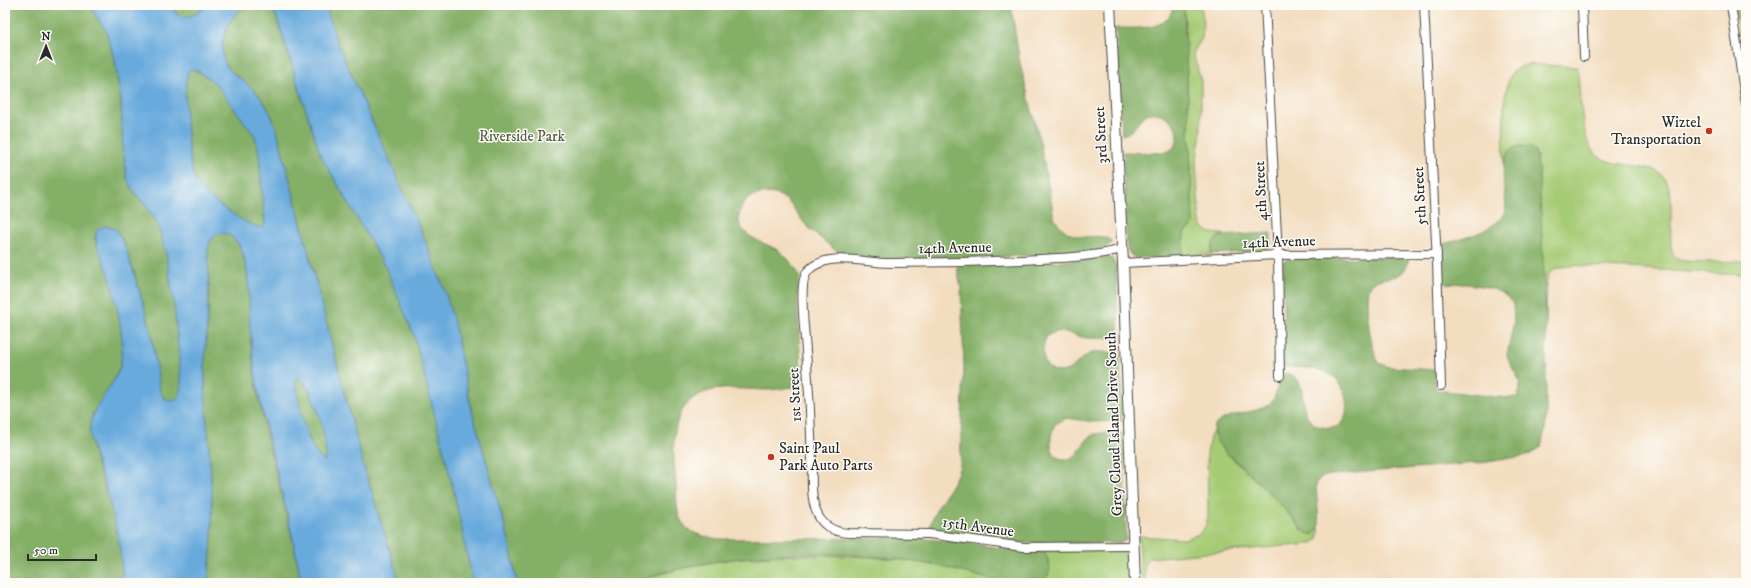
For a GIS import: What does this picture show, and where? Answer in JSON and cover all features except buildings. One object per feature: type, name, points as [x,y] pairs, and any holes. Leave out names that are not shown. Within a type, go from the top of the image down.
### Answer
[{"type":"street","name":"3rd Street","points":[[1110,5],[1123,263]]},
{"type":"street","name":"4th Street","points":[[1265,5],[1278,255],[1280,376]]},
{"type":"street","name":"5th Street","points":[[1424,5],[1437,254],[1441,386]]},
{"type":"street","points":[[1582,5],[1584,57]]},
{"type":"street","points":[[1731,5],[1746,105]]},
{"type":"street","name":"14th Avenue","points":[[812,267],[823,262],[837,259],[874,263],[986,261],[1081,257],[1098,255],[1122,249]]},
{"type":"street","name":"14th Avenue","points":[[1123,263],[1278,255],[1437,254]]},
{"type":"street","name":"Grey Cloud Island Drive South","points":[[1123,263],[1135,583]]},
{"type":"street","name":"1st Street","points":[[812,267],[804,279],[803,305],[811,423],[813,496],[817,513],[822,522]]},
{"type":"street","name":"15th Avenue","points":[[822,522],[830,529],[844,533],[929,534],[1012,546],[1134,546]]},
{"type":"green space","points":[[14,5],[89,5],[106,31],[115,61],[121,101],[126,172],[136,195],[158,224],[166,254],[174,304],[181,379],[180,394],[176,400],[173,401],[164,398],[160,391],[151,332],[134,271],[122,238],[112,227],[104,227],[95,236],[97,246],[109,274],[115,296],[122,336],[122,349],[119,370],[93,413],[91,437],[96,461],[118,536],[122,564],[122,583],[5,583],[5,18],[11,12]]},
{"type":"green space","points":[[171,5],[208,5],[193,15],[184,17],[179,15]]},
{"type":"green space","points":[[246,5],[269,5],[274,10],[320,154],[387,270],[415,338],[453,487],[473,583],[400,583],[363,464],[276,127],[261,98],[252,88],[230,70],[223,57],[223,40],[229,24],[234,16]]},
{"type":"green space","name":"Riverside Park","points":[[326,5],[1011,5],[1020,64],[1040,142],[1054,217],[1061,227],[1069,233],[1084,237],[1106,238],[1112,242],[1102,249],[1071,254],[909,259],[856,258],[842,255],[807,226],[789,202],[784,198],[770,193],[750,197],[744,203],[740,211],[739,221],[741,227],[750,236],[779,251],[791,263],[800,277],[798,283],[797,302],[802,385],[769,390],[711,390],[695,397],[686,405],[676,426],[674,438],[674,463],[678,512],[685,526],[692,532],[700,535],[718,539],[915,538],[968,543],[1011,550],[1042,551],[1048,559],[1050,568],[1047,577],[1043,581],[1037,583],[1000,581],[929,564],[899,559],[836,554],[804,554],[771,555],[708,562],[658,574],[639,583],[517,583],[509,540],[471,408],[454,323],[446,294],[421,231],[336,40]]},
{"type":"green space","points":[[1173,5],[1184,5],[1193,224],[1191,228],[1184,232],[1183,256],[1135,258],[1130,254],[1127,248],[1123,152],[1154,153],[1169,151],[1175,146],[1178,140],[1178,133],[1171,121],[1165,116],[1158,113],[1150,113],[1146,114],[1131,131],[1122,135],[1116,28],[1142,28],[1159,24],[1166,20],[1171,14]]},
{"type":"green space","points":[[1184,5],[1201,5],[1203,19],[1202,38],[1193,53],[1201,81],[1201,132],[1196,165],[1200,222],[1206,231],[1216,234],[1224,234],[1218,237],[1214,242],[1211,254],[1183,256],[1184,232],[1191,227],[1193,220]]},
{"type":"green space","points":[[1735,5],[1746,5],[1746,79]]},
{"type":"green space","points":[[1531,64],[1577,67],[1583,123],[1588,143],[1592,150],[1600,157],[1610,162],[1646,168],[1656,171],[1664,178],[1669,188],[1670,195],[1671,245],[1672,253],[1675,258],[1683,261],[1746,261],[1746,275],[1580,266],[1557,268],[1547,277],[1546,324],[1537,155],[1521,146],[1517,147],[1508,154],[1504,171],[1504,106],[1508,81],[1516,69]]},
{"type":"green space","points":[[191,68],[204,74],[215,83],[255,136],[259,152],[265,224],[263,228],[236,217],[208,196],[196,182],[190,160],[185,104],[187,74]]},
{"type":"green space","points":[[1521,146],[1529,147],[1535,151],[1539,171],[1546,324],[1546,414],[1545,430],[1541,447],[1529,455],[1488,462],[1324,476],[1318,480],[1316,485],[1319,523],[1318,530],[1312,535],[1306,533],[1275,498],[1221,447],[1214,435],[1214,427],[1220,421],[1262,408],[1270,404],[1275,396],[1278,381],[1284,381],[1284,373],[1294,376],[1299,382],[1302,389],[1306,413],[1309,420],[1316,425],[1326,428],[1335,427],[1341,423],[1345,416],[1346,399],[1343,390],[1334,377],[1323,371],[1284,366],[1283,262],[1288,259],[1409,257],[1406,266],[1397,276],[1378,280],[1372,283],[1368,289],[1367,306],[1369,327],[1373,347],[1379,363],[1389,367],[1435,370],[1436,390],[1506,398],[1517,397],[1520,391],[1519,380],[1508,360],[1507,355],[1514,321],[1513,304],[1507,297],[1491,288],[1443,283],[1442,244],[1460,240],[1480,232],[1497,222],[1503,215],[1506,207],[1503,180],[1505,162],[1508,154],[1513,149]]},
{"type":"green space","points":[[224,233],[234,239],[241,249],[245,264],[248,281],[254,373],[266,433],[289,523],[301,583],[207,583],[212,533],[212,508],[205,384],[209,290],[207,253],[209,242],[212,238],[217,234]]},
{"type":"green space","points":[[1271,233],[1271,246],[1265,251],[1211,254],[1213,242],[1221,236]]},
{"type":"green space","points":[[1108,257],[1113,259],[1116,266],[1119,338],[1087,338],[1067,332],[1057,332],[1047,336],[1043,353],[1047,366],[1058,372],[1069,369],[1084,357],[1095,352],[1120,353],[1122,421],[1093,422],[1067,418],[1055,424],[1051,442],[1052,449],[1055,454],[1059,458],[1066,460],[1075,456],[1086,441],[1095,434],[1123,433],[1126,540],[1120,543],[1019,543],[929,530],[935,512],[957,475],[960,466],[964,366],[961,289],[957,266],[1068,261]]},
{"type":"green space","points":[[297,378],[300,378],[305,384],[320,418],[326,444],[324,461],[318,456],[313,447],[303,422],[297,397]]},
{"type":"green space","points":[[1217,424],[1215,428],[1221,448],[1275,498],[1302,530],[1319,527],[1317,539],[1313,543],[1309,544],[1150,558],[1147,560],[1145,566],[1146,583],[1141,583],[1139,536],[1185,539],[1199,534],[1205,527],[1208,516],[1207,454],[1210,437]]},
{"type":"green space","points":[[1042,551],[1123,551],[1127,557],[1129,583],[1037,583],[1045,577],[1049,569],[1048,560]]},
{"type":"green space","points":[[808,555],[869,557],[929,564],[1006,583],[639,583],[657,575],[725,560]]},
{"type":"water","points":[[89,5],[171,5],[176,14],[185,17],[194,15],[208,5],[246,5],[229,23],[223,40],[223,57],[230,70],[252,88],[261,98],[276,127],[363,464],[400,583],[301,583],[288,519],[258,391],[253,359],[246,263],[238,244],[228,234],[223,233],[213,237],[208,248],[209,288],[205,351],[205,383],[211,483],[212,533],[207,583],[122,583],[121,558],[117,532],[90,436],[91,421],[94,413],[119,370],[122,352],[119,316],[109,275],[97,243],[96,232],[100,228],[108,226],[116,229],[126,248],[151,332],[160,391],[164,398],[170,401],[176,400],[180,394],[181,379],[174,304],[166,254],[158,224],[133,190],[127,179],[123,151],[121,101],[115,61],[106,31]],"holes":[[[190,69],[198,71],[215,83],[255,136],[259,152],[265,224],[263,228],[246,222],[226,210],[208,195],[196,182],[190,160],[186,124],[186,89],[187,76]],[[298,377],[309,391],[319,416],[325,444],[326,454],[324,461],[318,456],[313,447],[304,424],[298,399],[296,380]]]},
{"type":"water","points":[[269,5],[326,5],[336,40],[421,231],[446,294],[454,323],[471,408],[509,540],[517,583],[473,583],[453,487],[415,338],[387,270],[320,154],[277,18],[274,10]]},
{"type":"place","name":"Wiztel Transportation","points":[[1709,131]]},
{"type":"place","name":"Saint Paul Park Auto Parts","points":[[771,457]]}]
